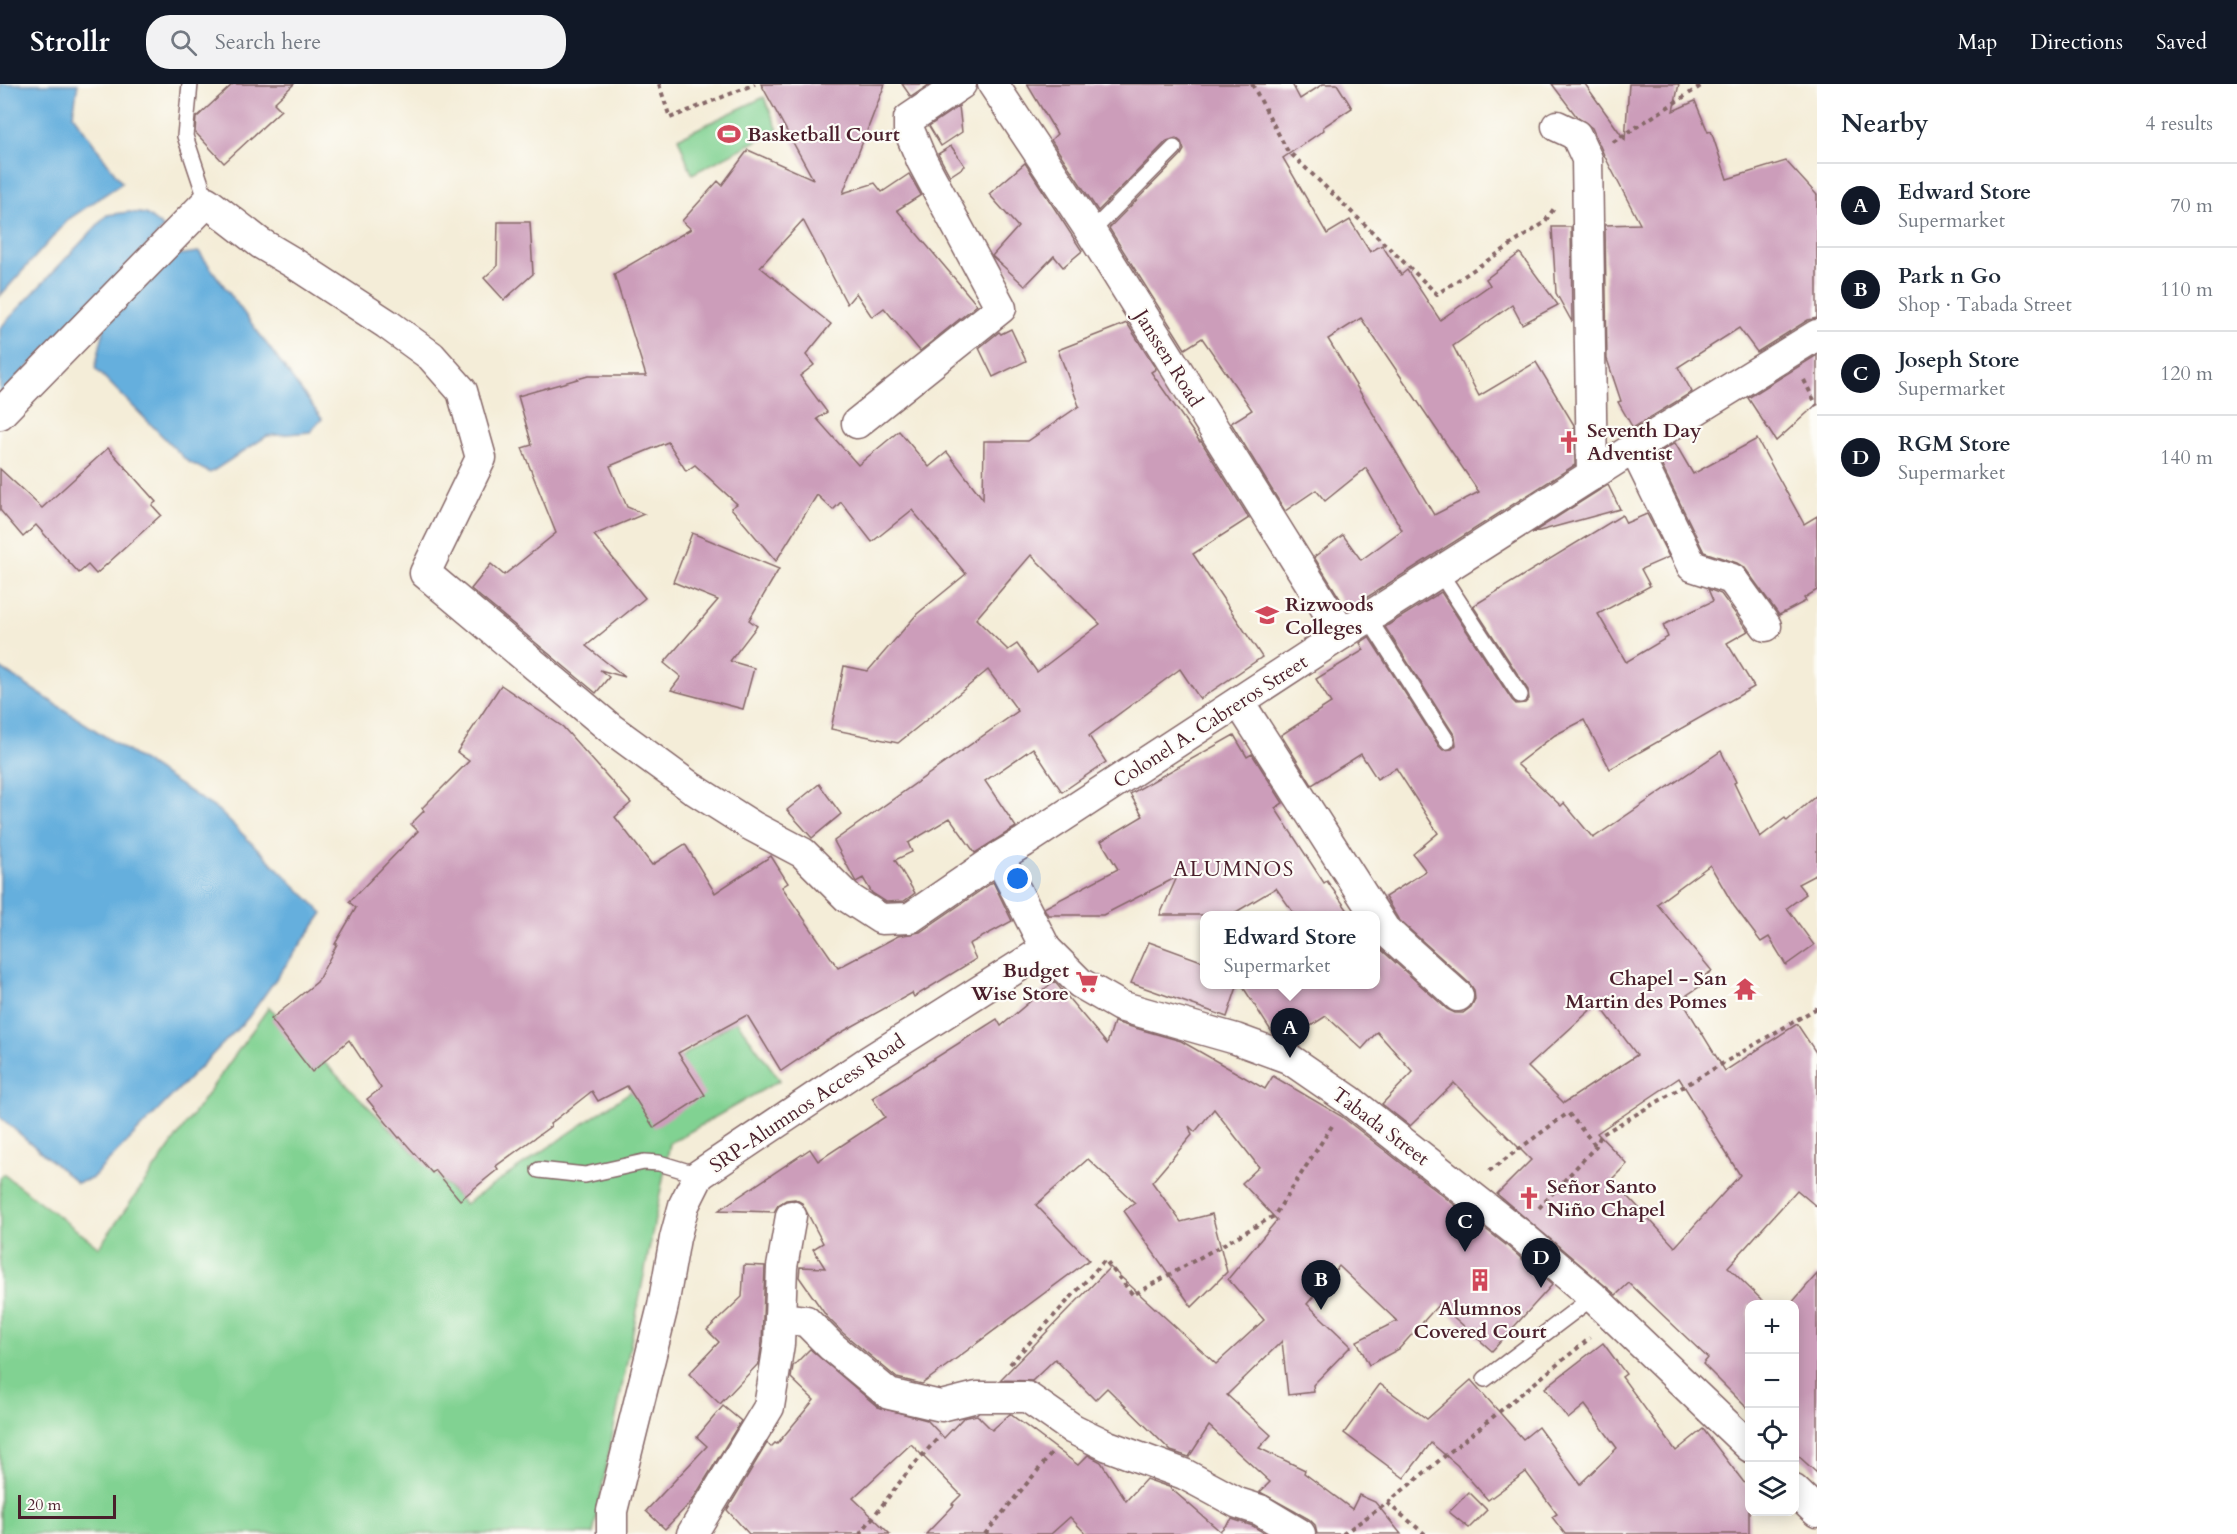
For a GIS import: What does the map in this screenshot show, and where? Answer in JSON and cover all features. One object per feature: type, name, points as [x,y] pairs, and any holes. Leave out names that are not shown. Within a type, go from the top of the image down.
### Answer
[{"type":"street","points":[[857,423],[1001,308],[922,161],[909,130],[909,119],[961,84]]},
{"type":"street","name":"Janssen Road","points":[[993,84],[1091,232],[1342,634]]},
{"type":"street","points":[[1557,126],[1576,135],[1587,159],[1592,475]]},
{"type":"street","points":[[0,414],[207,202]]},
{"type":"street","name":"Colonel A. Cabreros Street","points":[[207,202],[260,243],[387,324],[431,356],[462,391],[482,458],[425,573],[610,728],[692,788],[752,826],[803,853],[847,897],[881,920],[910,918],[999,857],[1342,634],[1634,448],[1817,335]]},
{"type":"street","points":[[1634,448],[1692,566],[1732,579],[1766,626]]},
{"type":"street","points":[[1239,702],[1373,911]]},
{"type":"street","name":"Tabada Street","points":[[999,857],[1046,949],[1080,983],[1120,1006],[1236,1039],[1288,1058],[1349,1100],[1464,1189],[1593,1297],[1745,1444]]},
{"type":"street","points":[[1380,922],[1385,930],[1458,996]]},
{"type":"street","name":"SRP-Alumnos Access Road","points":[[612,1534],[612,1511],[663,1306],[675,1238],[684,1205],[699,1175],[869,1061],[1046,949]]},
{"type":"street","points":[[692,1534],[769,1407],[779,1344],[782,1267],[791,1216]]},
{"type":"street","points":[[780,1318],[806,1321],[831,1346],[889,1394],[940,1406],[977,1397],[1027,1397],[1072,1429],[1108,1446],[1184,1474],[1238,1503],[1260,1510],[1300,1534]]},
{"type":"street","points":[[1799,1495],[1817,1512]]},
{"type":"lane","points":[[190,84],[185,136],[207,202]]},
{"type":"lane","points":[[1091,232],[1174,148]]},
{"type":"lane","points":[[1440,573],[1520,695]]},
{"type":"lane","points":[[1368,618],[1447,741]]},
{"type":"lane","points":[[539,1170],[585,1175],[644,1162],[659,1163],[699,1175]]},
{"type":"lane","points":[[1485,1379],[1593,1297]]},
{"type":"path","points":[[659,84],[670,118],[755,84]]},
{"type":"path","points":[[1252,84],[1287,150],[1437,294],[1544,224],[1556,205]]},
{"type":"path","points":[[1587,159],[1704,84]]},
{"type":"path","points":[[1517,1232],[1596,1146],[1601,1135],[1817,1008]]},
{"type":"path","points":[[1024,1350],[1105,1260],[1133,1295],[1274,1216],[1349,1100]]},
{"type":"path","points":[[1464,1189],[1568,1113],[1596,1146]]},
{"type":"path","points":[[1343,1534],[1387,1503],[1614,1318]]},
{"type":"path","points":[[985,1534],[1072,1429]]},
{"type":"path","points":[[1387,1503],[1425,1534]]},
{"type":"green space","name":"Basketball Court","points":[[764,97],[778,130],[692,174],[678,138]]},
{"type":"green space","points":[[269,1007],[465,1204],[736,1020],[780,1080],[670,1143],[593,1534],[0,1534],[0,1178],[3,1174],[99,1247]]},
{"type":"water","points":[[0,84],[78,84],[73,115],[122,183],[69,219],[0,296]]},
{"type":"water","points":[[129,212],[146,214],[164,228],[0,396],[0,328],[107,215]]},
{"type":"water","points":[[199,252],[322,419],[310,432],[267,436],[210,473],[187,461],[95,368],[106,321],[176,255]]},
{"type":"water","points":[[0,668],[218,810],[323,913],[248,1018],[91,1179],[77,1183],[0,1117]]},
{"type":"building","points":[[233,84],[294,84],[274,103],[281,110],[224,163],[195,132],[196,118]]},
{"type":"building","points":[[761,84],[885,84],[843,193],[875,183],[882,192],[909,174],[921,195],[897,210],[977,305],[920,351],[884,308],[872,317],[856,293],[847,304],[803,220],[760,267],[831,324],[806,355],[814,365],[800,376],[827,412],[817,419],[858,465],[899,431],[929,467],[947,452],[983,499],[984,441],[1028,441],[1079,406],[1058,350],[1127,323],[1156,369],[1151,372],[1201,441],[1249,518],[1193,554],[1262,657],[1200,699],[1180,669],[1089,736],[1106,762],[1062,792],[1033,748],[985,781],[1016,827],[975,853],[950,818],[908,843],[912,852],[895,860],[915,893],[904,901],[886,902],[872,893],[863,878],[856,882],[834,841],[1018,711],[988,670],[898,743],[831,729],[844,666],[868,671],[917,614],[966,574],[912,510],[872,542],[841,502],[833,510],[817,495],[776,561],[731,508],[737,504],[695,465],[686,471],[668,442],[610,466],[627,507],[644,514],[594,535],[645,598],[586,646],[625,677],[600,670],[609,677],[596,693],[471,589],[491,564],[504,575],[556,533],[522,448],[532,445],[518,396],[588,376],[646,376],[614,274],[691,229],[682,221],[718,181],[722,185],[748,150],[813,179]],"holes":[[[1031,555],[1100,624],[1037,672],[1017,644],[1008,650],[976,619]]]},
{"type":"building","points":[[902,84],[930,84],[911,97]]},
{"type":"building","points":[[1027,84],[1292,84],[1300,99],[1323,84],[1337,84],[1352,108],[1283,158],[1327,234],[1350,220],[1370,252],[1382,245],[1401,275],[1407,270],[1440,320],[1490,285],[1486,279],[1520,253],[1558,305],[1522,324],[1512,305],[1453,346],[1479,396],[1536,362],[1574,425],[1575,465],[1347,610],[1314,557],[1343,535],[1361,560],[1402,530],[1366,468],[1325,501],[1316,490],[1285,511],[1231,423],[1252,410],[1202,338],[1185,349],[1109,228],[1181,155],[1184,150],[1181,142],[1176,138],[1167,141],[1098,211],[1051,140],[1057,134]],"holes":[[[1361,318],[1479,492],[1434,515],[1328,339]]]},
{"type":"building","points":[[1552,84],[1585,84],[1625,140],[1629,84],[1679,84],[1673,111],[1695,101],[1708,132],[1711,131],[1727,179],[1786,161],[1817,195],[1817,318],[1808,320],[1757,352],[1739,328],[1678,367],[1692,392],[1633,428],[1618,402],[1621,401],[1607,359],[1605,225],[1640,224],[1592,128],[1577,117]]},
{"type":"building","points":[[959,106],[962,132],[941,146],[929,126]]},
{"type":"building","points":[[951,146],[965,166],[950,176],[938,154]]},
{"type":"building","points":[[1025,163],[1082,251],[1063,267],[1054,256],[1025,286],[992,256],[1018,227],[989,194]]},
{"type":"building","points":[[498,222],[530,222],[533,274],[504,300],[484,278],[497,266]]},
{"type":"building","points":[[1552,227],[1571,227],[1572,322],[1556,293]]},
{"type":"building","points":[[1011,329],[1026,361],[993,377],[979,348],[999,332],[1001,334]]},
{"type":"building","points":[[1817,355],[1817,404],[1776,441],[1748,398]]},
{"type":"building","points":[[1757,439],[1804,524],[1817,516],[1817,590],[1804,598],[1806,601],[1779,615],[1745,568],[1704,552],[1656,454],[1675,443],[1693,474]]},
{"type":"building","points":[[108,448],[156,502],[152,505],[161,515],[96,574],[88,565],[79,573],[36,525],[23,537],[0,510],[0,469],[42,508]]},
{"type":"building","points":[[1608,485],[1620,509],[1532,533],[1601,489]]},
{"type":"building","points":[[1647,514],[1669,557],[1641,569],[1650,586],[1598,614],[1626,662],[1668,637],[1663,625],[1713,601],[1708,589],[1721,594],[1748,631],[1727,643],[1754,687],[1610,769],[1584,720],[1555,735],[1517,764],[1561,806],[1564,803],[1593,838],[1721,751],[1760,837],[1785,818],[1787,821],[1817,795],[1817,874],[1798,884],[1806,894],[1787,908],[1814,945],[1786,965],[1769,937],[1761,942],[1734,906],[1710,865],[1657,904],[1712,971],[1701,978],[1705,983],[1681,999],[1725,1071],[1797,1024],[1817,1054],[1817,1207],[1797,1190],[1728,1267],[1762,1300],[1745,1300],[1745,1406],[1703,1364],[1708,1358],[1629,1283],[1616,1295],[1497,1194],[1531,1160],[1454,1083],[1410,1126],[1382,1104],[1413,1072],[1377,1032],[1362,1049],[1326,1016],[1289,1040],[1273,1034],[1244,989],[1380,989],[1380,949],[1447,1009],[1455,1013],[1463,1013],[1471,1007],[1475,999],[1474,990],[1470,984],[1398,919],[1385,897],[1426,871],[1413,854],[1438,833],[1396,768],[1377,779],[1361,754],[1312,785],[1281,735],[1331,703],[1316,679],[1364,650],[1360,643],[1369,637],[1439,746],[1443,750],[1452,749],[1456,745],[1455,736],[1385,627],[1441,592],[1512,700],[1516,704],[1525,703],[1529,699],[1528,690],[1473,606],[1622,515],[1626,523]],"holes":[[[1598,1003],[1637,1055],[1564,1103],[1528,1067]],[[1679,1078],[1740,1175],[1675,1247],[1612,1179],[1627,1164],[1597,1133]]]},
{"type":"building","points":[[692,533],[779,569],[749,620],[757,626],[730,661],[754,668],[743,709],[671,690],[681,677],[664,663],[718,600],[673,582]]},
{"type":"building","points":[[501,685],[563,727],[631,803],[615,817],[652,865],[685,844],[715,893],[771,856],[788,883],[782,887],[838,968],[898,936],[920,932],[993,882],[1012,921],[969,944],[976,959],[914,997],[912,993],[826,1041],[781,1071],[747,1015],[678,1053],[705,1095],[654,1128],[627,1086],[598,1101],[592,1091],[550,1124],[551,1126],[496,1166],[498,1169],[460,1200],[435,1170],[432,1173],[399,1138],[367,1099],[381,1088],[349,1040],[312,1072],[271,1019],[317,982],[356,908],[349,902],[418,831],[411,824],[424,811],[422,808],[469,761],[457,752]]},
{"type":"building","points":[[1234,735],[1247,757],[1252,754],[1283,803],[1275,808],[1324,883],[1327,881],[1348,911],[1292,911],[1276,888],[1238,911],[1200,911],[1200,915],[1160,915],[1177,877],[1103,915],[1048,915],[1044,908],[1118,869],[1101,841],[1143,816],[1130,794]]},
{"type":"building","points":[[819,784],[841,814],[812,838],[787,810]]},
{"type":"building","points":[[1149,942],[1200,961],[1200,989],[1236,989],[1227,1017],[1131,983]]},
{"type":"building","points":[[1054,981],[1107,1044],[1114,1022],[1181,1041],[1265,1089],[1273,1076],[1341,1116],[1506,1245],[1552,1285],[1492,1351],[1439,1304],[1399,1349],[1369,1365],[1357,1341],[1397,1321],[1339,1266],[1307,1304],[1351,1346],[1313,1385],[1314,1392],[1288,1395],[1282,1341],[1227,1395],[1271,1435],[1259,1448],[1305,1470],[1304,1473],[1352,1509],[1359,1495],[1375,1502],[1401,1534],[1317,1534],[1315,1525],[1309,1519],[1260,1492],[1270,1482],[1209,1426],[1189,1457],[1171,1451],[1107,1388],[1095,1400],[1055,1359],[1032,1381],[1000,1380],[1110,1267],[1216,1364],[1264,1320],[1228,1279],[1277,1220],[1242,1183],[1259,1167],[1214,1109],[1195,1132],[1189,1126],[1192,1135],[1152,1182],[1181,1222],[1212,1214],[1227,1272],[1192,1307],[1124,1211],[1135,1203],[1088,1159],[1036,1205],[1089,1260],[922,1384],[897,1378],[843,1333],[827,1317],[799,1277],[800,1267],[825,1268],[813,1249],[823,1243],[802,1203],[795,1199],[786,1200],[778,1205],[774,1212],[719,1210],[810,1149],[818,1161],[885,1117],[872,1098],[997,1019],[1001,1026]]},
{"type":"building","points":[[744,1265],[765,1266],[759,1363],[720,1404],[689,1374],[719,1342],[707,1330],[742,1297]]},
{"type":"building","points":[[1817,1274],[1817,1473],[1799,1457],[1799,1300],[1794,1300]]},
{"type":"building","points":[[1603,1343],[1626,1374],[1622,1377],[1676,1451],[1703,1429],[1745,1484],[1745,1516],[1749,1516],[1749,1534],[1565,1534],[1552,1517],[1557,1514],[1526,1472],[1488,1500],[1457,1465],[1431,1443],[1404,1478],[1344,1433],[1380,1384],[1427,1419],[1471,1380],[1523,1439],[1538,1427],[1580,1484],[1617,1448],[1585,1405],[1568,1419],[1545,1388]]},
{"type":"building","points":[[810,1349],[878,1407],[927,1420],[944,1438],[963,1418],[977,1415],[992,1430],[1010,1414],[1078,1465],[1088,1455],[1101,1462],[1126,1501],[1146,1479],[1169,1487],[1220,1531],[1232,1519],[1253,1526],[1266,1534],[1086,1534],[1070,1517],[1051,1534],[926,1534],[961,1495],[911,1444],[853,1498],[890,1534],[749,1534],[727,1510],[767,1443],[771,1447],[777,1444],[814,1400],[791,1378],[793,1366]]},
{"type":"building","points":[[723,1406],[741,1421],[692,1501],[665,1529],[646,1511],[707,1446],[697,1437]]},
{"type":"building","points":[[1469,1492],[1487,1510],[1469,1528],[1449,1512]]},
{"type":"place","name":"Basketball Court","points":[[729,134]]},
{"type":"place","name":"Seventh Day Adventist","points":[[1569,442]]},
{"type":"place","name":"Rizwoods Colleges","points":[[1267,615]]},
{"type":"place","name":"Budget Wise Store","points":[[1087,982]]},
{"type":"place","name":"Chapel - San Martin des Pomes","points":[[1745,989]]},
{"type":"place","name":"Edward Store","points":[[1290,1058]]},
{"type":"place","name":"Señor Santo Niño Chapel","points":[[1529,1198]]},
{"type":"place","name":"Joseph Store","points":[[1465,1252]]},
{"type":"place","name":"Alumnos Covered Court","points":[[1480,1280]]},
{"type":"place","name":"RGM Store","points":[[1541,1288]]},
{"type":"place","name":"Park n Go","points":[[1321,1310]]},
{"type":"district","name":"ALUMNOS","points":[[1234,869]]}]
